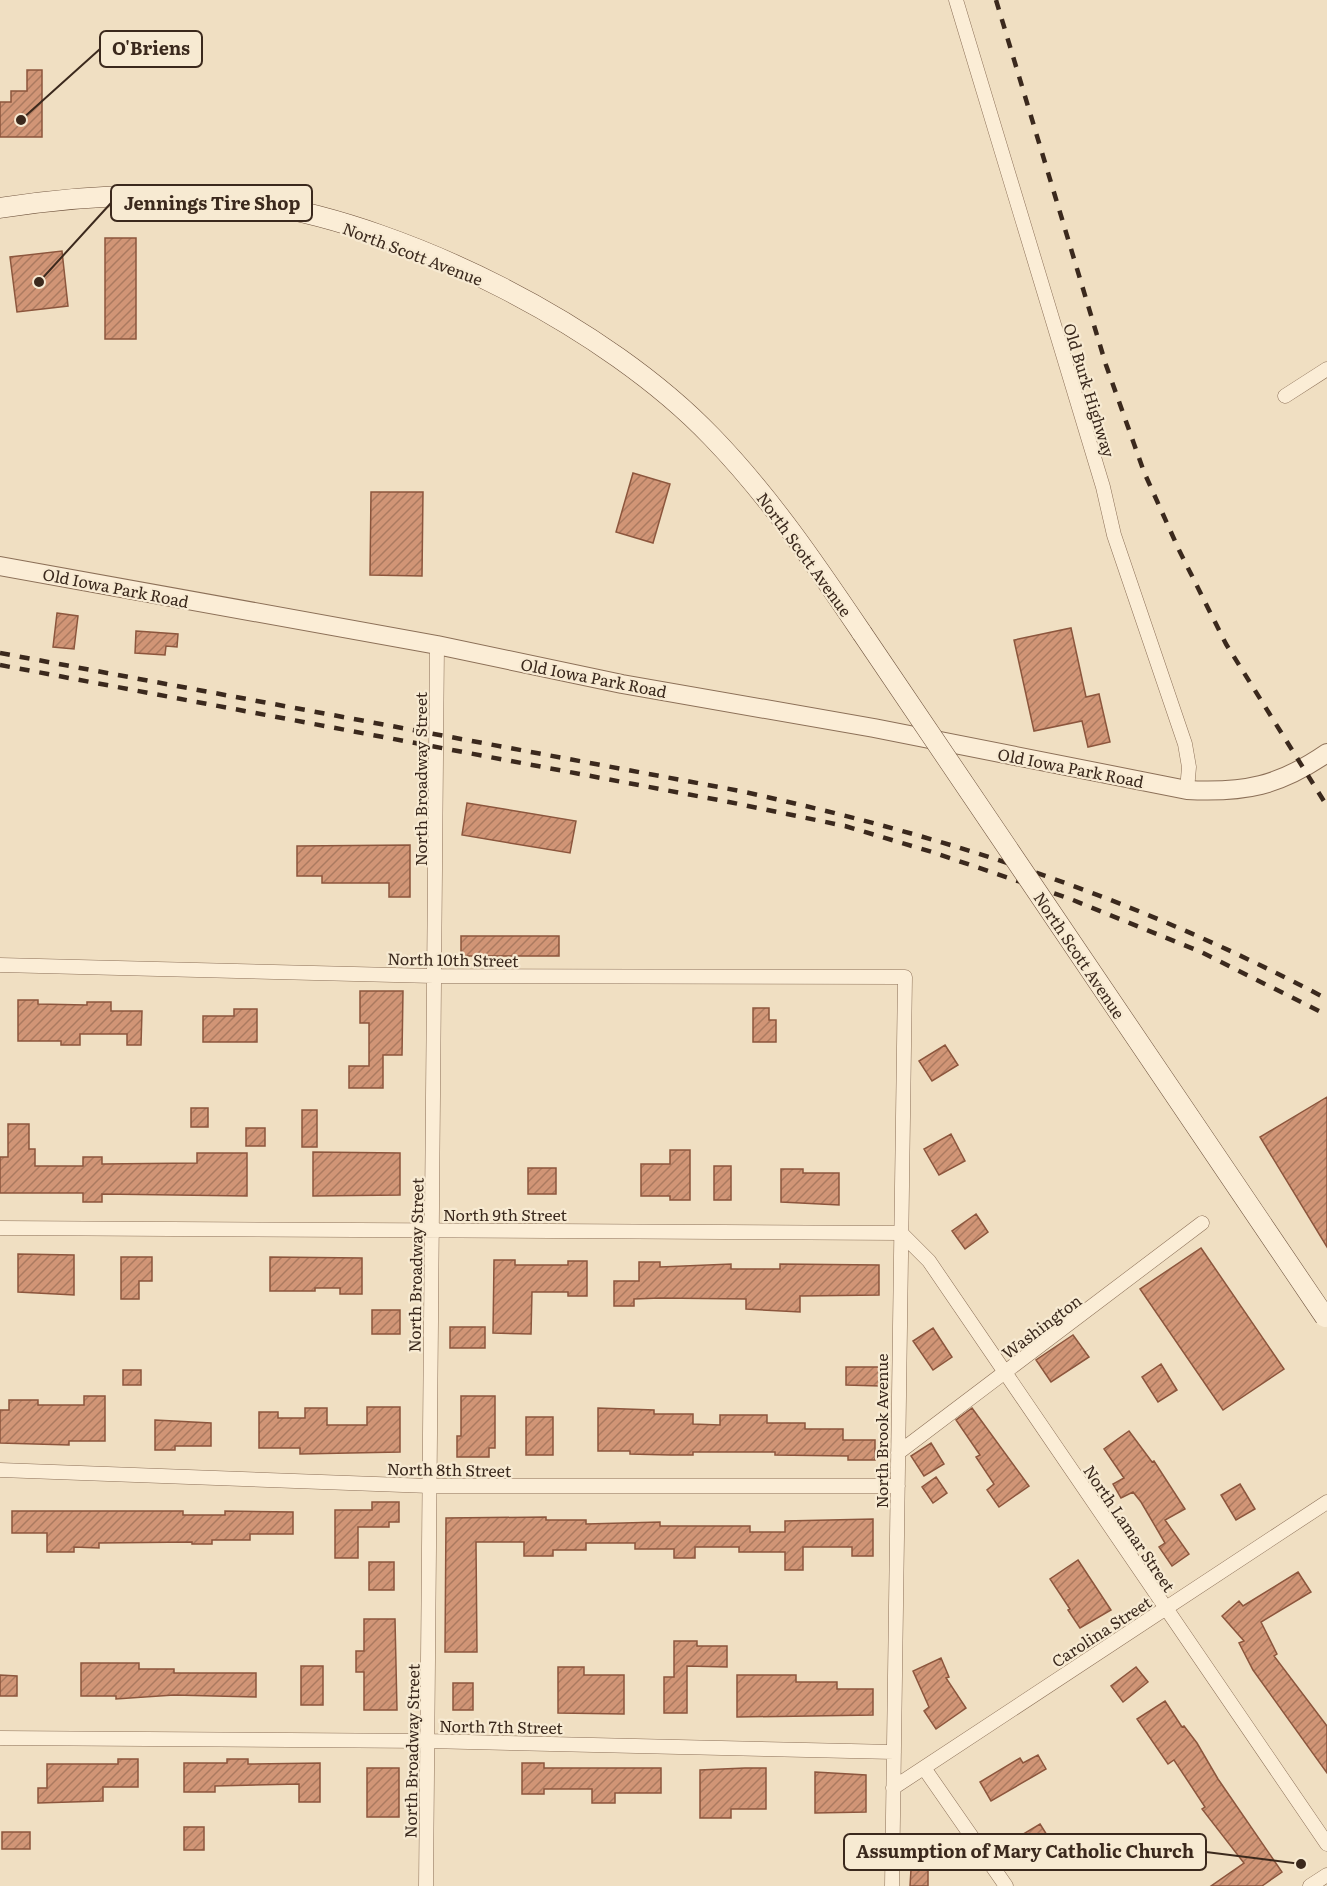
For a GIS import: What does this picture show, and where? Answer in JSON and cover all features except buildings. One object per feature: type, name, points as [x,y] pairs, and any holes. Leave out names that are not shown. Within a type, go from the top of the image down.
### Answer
[{"type":"main road","name":"North Scott Avenue","points":[[0,208],[104,197],[150,196],[262,204],[298,212],[374,234],[460,268],[504,289],[605,349],[668,398],[711,436],[764,495],[862,633],[1326,1318]]},
{"type":"street","name":"Old Burk Highway","points":[[956,0],[1103,487],[1114,535],[1185,744],[1189,767],[1187,790]]},
{"type":"street","points":[[1285,396],[1327,369]]},
{"type":"street","name":"Old Iowa Park Road","points":[[0,566],[437,645],[622,684],[874,728],[1187,790],[1230,792],[1264,786],[1285,779],[1327,753]]},
{"type":"street","name":"North Broadway Street","points":[[426,1886],[437,645]]},
{"type":"street","name":"North 10th Street","points":[[0,965],[434,976],[905,977]]},
{"type":"street","name":"North Brook Avenue","points":[[892,1886],[898,1486],[897,1364],[905,977]]},
{"type":"street","name":"Washington","points":[[898,1453],[1202,1223]]},
{"type":"street","name":"North 9th Street","points":[[0,1228],[901,1233]]},
{"type":"street","name":"North Lamar Street","points":[[901,1233],[929,1261],[1327,1844]]},
{"type":"street","name":"North 8th Street","points":[[0,1470],[430,1486],[898,1486]]},
{"type":"street","name":"Carolina Street","points":[[893,1788],[1327,1502]]},
{"type":"street","name":"North 7th Street","points":[[0,1738],[427,1741],[894,1752]]},
{"type":"street","points":[[924,1768],[1006,1886]]},
{"type":"street","points":[[1310,1886],[1327,1875]]},
{"type":"railway","points":[[996,0],[1106,365],[1144,472],[1179,550],[1226,644],[1327,806]]},
{"type":"railway","points":[[0,653],[740,791],[818,809],[968,850],[1041,874],[1184,930],[1327,999]]},
{"type":"railway","points":[[0,665],[729,802],[845,826],[932,852],[1068,898],[1201,952],[1327,1015]]},
{"type":"place","name":"O'Briens","points":[[21,120]]},
{"type":"place","name":"Jennings Tire Shop","points":[[39,282]]},
{"type":"place","name":"Assumption of Mary Catholic Church","points":[[1301,1864]]}]
